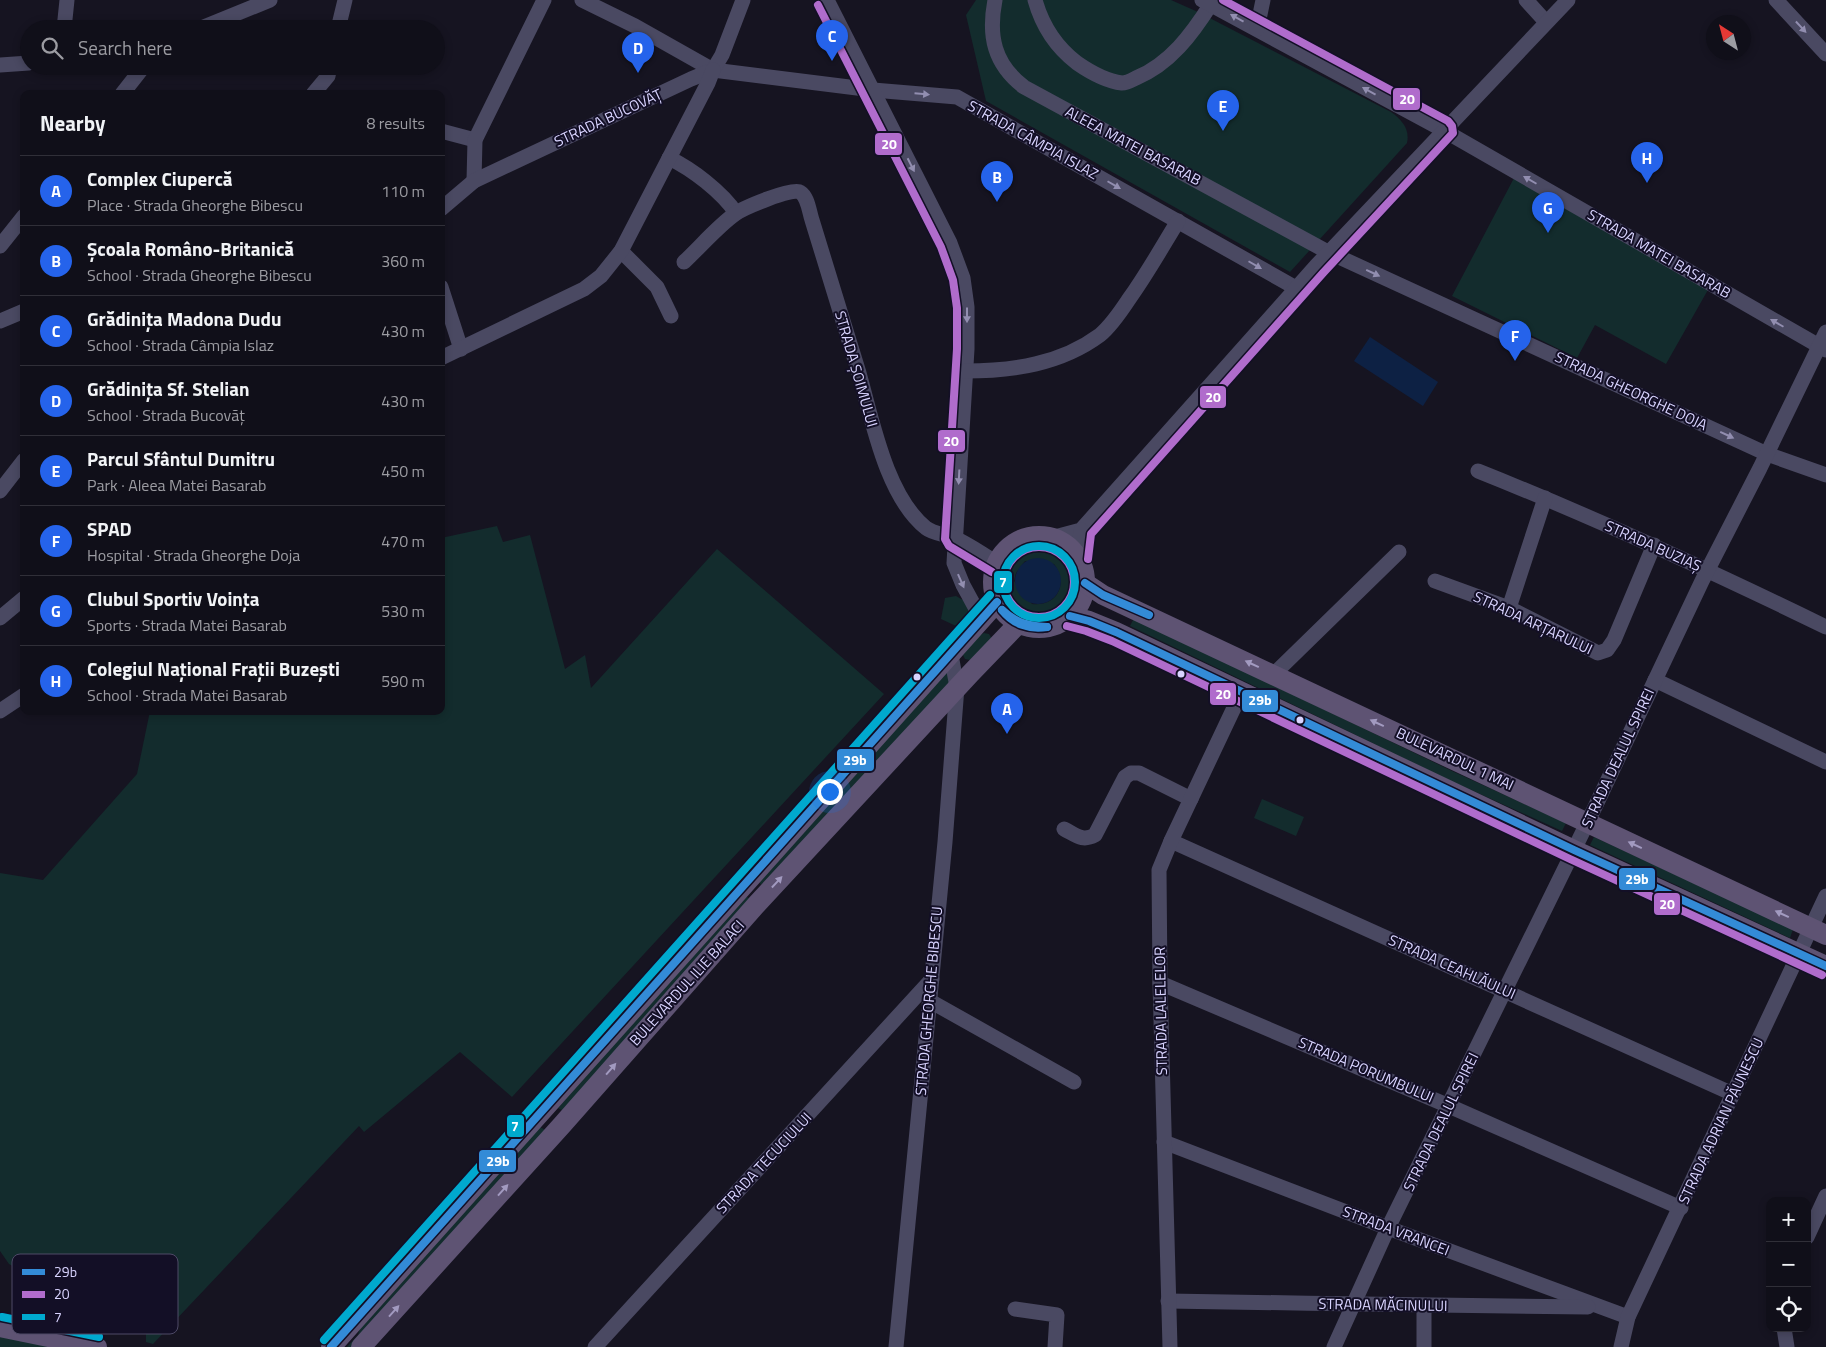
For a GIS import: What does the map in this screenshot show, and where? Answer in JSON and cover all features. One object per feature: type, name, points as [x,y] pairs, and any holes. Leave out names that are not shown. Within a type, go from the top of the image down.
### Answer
[{"type":"main road","points":[[1038,536],[1051,538],[1066,545],[1078,558],[1085,583],[1081,601],[1070,616],[1061,622],[1046,627],[1029,627],[1018,624],[1003,611],[997,602],[993,583],[997,563],[1004,552],[1014,544],[1026,538],[1038,536]]},
{"type":"main road","name":"BULEVARDUL 1 MAI","points":[[1085,583],[1103,595],[1818,931]]},
{"type":"main road","name":"BULEVARDUL ILIE BALACI","points":[[331,1347],[997,602]]},
{"type":"main road","name":"BULEVARDUL 1 MAI","points":[[1070,616],[1089,621],[1116,632],[1574,850],[1826,966]]},
{"type":"main road","name":"BULEVARDUL ILIE BALACI","points":[[361,1347],[562,1125],[756,906],[1018,624]]},
{"type":"main road","points":[[951,655],[963,681]]},
{"type":"main road","points":[[34,1334],[97,1347]]},
{"type":"street","points":[[65,20],[67,0]]},
{"type":"street","points":[[221,20],[270,0]]},
{"type":"street","points":[[340,20],[345,0]]},
{"type":"street","points":[[474,181],[475,140],[544,0]]},
{"type":"street","name":"STRADA CÂMPIA ISLAZ","points":[[582,0],[635,26],[713,70],[873,90],[958,97],[1296,288]]},
{"type":"street","points":[[445,356],[584,288],[601,276],[621,251],[722,55],[743,0]]},
{"type":"street","points":[[827,0],[950,243],[963,278],[967,308],[954,562],[965,590],[982,620]]},
{"type":"street","name":"ALEEA MATEI BASARAB","points":[[995,0],[991,18],[993,41],[1000,61],[1012,77],[1024,87],[1328,252]]},
{"type":"street","points":[[1035,0],[1052,38],[1066,54],[1086,70],[1100,77],[1124,83],[1147,74],[1162,64],[1190,34],[1207,2]]},
{"type":"street","points":[[1257,29],[1262,0]]},
{"type":"street","points":[[1526,0],[1546,22]]},
{"type":"street","points":[[1078,558],[1082,530],[1328,252],[1568,0]]},
{"type":"street","points":[[1776,0],[1826,54]]},
{"type":"street","name":"STRADA MATEI BASARAB","points":[[1207,2],[1443,130],[1823,348]]},
{"type":"street","points":[[0,65],[20,64]]},
{"type":"street","name":"STRADA BUCOVĂȚ","points":[[445,206],[474,181],[691,78],[713,70]]},
{"type":"street","points":[[125,90],[137,75]]},
{"type":"street","points":[[316,90],[328,75]]},
{"type":"street","points":[[445,132],[475,140]]},
{"type":"street","points":[[669,158],[703,180],[730,204],[736,213]]},
{"type":"street","name":"STRADA ȘOIMULUI","points":[[684,262],[736,213],[784,192],[795,190],[805,197],[859,375],[878,446],[908,507],[931,530],[955,538],[997,563]]},
{"type":"street","points":[[0,246],[20,221]]},
{"type":"street","points":[[965,371],[991,371],[1033,365],[1079,349],[1101,334],[1120,313],[1178,221]]},
{"type":"street","points":[[621,251],[657,287],[671,316]]},
{"type":"street","name":"STRADA GHEORGHE DOJA","points":[[1328,252],[1767,454],[1826,475]]},
{"type":"street","points":[[445,299],[461,348]]},
{"type":"street","points":[[0,321],[20,313]]},
{"type":"street","name":"STRADA DEALUL SPIREI","points":[[1334,1347],[1388,1228],[1450,1106],[1708,570],[1823,348],[1826,332]]},
{"type":"street","points":[[0,491],[20,465]]},
{"type":"street","name":"STRADA BUZIAȘ","points":[[1478,471],[1654,545],[1826,626]]},
{"type":"street","points":[[1509,608],[1545,498]]},
{"type":"street","points":[[1051,538],[1082,530]]},
{"type":"street","name":"STRADA ARȚARULUI","points":[[1435,581],[1509,608],[1598,653],[1607,650],[1614,640],[1654,545]]},
{"type":"street","points":[[1274,674],[1399,552]]},
{"type":"street","points":[[0,618],[20,601]]},
{"type":"street","points":[[1655,680],[1826,762]]},
{"type":"street","name":"STRADA GHEORGHE BIBESCU","points":[[896,1347],[963,681]]},
{"type":"street","name":"STRADA LALELELOR","points":[[1170,1347],[1160,983],[1160,870],[1171,841],[1241,693]]},
{"type":"street","points":[[0,711],[20,698]]},
{"type":"street","points":[[1064,829],[1080,838],[1088,839],[1095,835],[1125,777],[1132,773],[1139,773],[1191,799]]},
{"type":"street","name":"STRADA CEAHLĂULUI","points":[[1171,841],[1733,1094]]},
{"type":"street","points":[[739,892],[756,906]]},
{"type":"street","name":"STRADA ADRIAN PĂUNESCU","points":[[1621,1347],[1628,1317],[1681,1208],[1799,953],[1818,931],[1826,896]]},
{"type":"street","name":"STRADA TECUCIULUI","points":[[594,1347],[932,979]]},
{"type":"street","name":"STRADA PORUMBULUI","points":[[1160,983],[1450,1106],[1681,1208]]},
{"type":"street","points":[[930,1001],[1074,1082]]},
{"type":"street","name":"STRADA VRANCEI","points":[[1164,1142],[1628,1317]]},
{"type":"street","points":[[1811,1228],[1826,1196]]},
{"type":"street","name":"STRADA MĂCINULUI","points":[[1168,1301],[1599,1307]]},
{"type":"street","points":[[1424,1306],[1424,1347]]},
{"type":"street","points":[[1014,1309],[1057,1315],[1055,1347]]},
{"type":"street","points":[[1785,1332],[1788,1347]]},
{"type":"green space","points":[[976,0],[1171,0],[1198,12],[1391,112],[1404,125],[1408,138],[1407,143],[1290,272],[986,101],[966,15]]},
{"type":"green space","points":[[1514,178],[1709,288],[1666,364],[1595,325],[1577,358],[1452,296]]},
{"type":"green space","points":[[497,526],[503,542],[530,535],[565,669],[585,655],[591,688],[717,549],[884,694],[512,1097],[460,1052],[364,1132],[359,1126],[178,1318],[178,1254],[12,1254],[12,1266],[9,1264],[0,1251],[0,873],[43,880],[137,774],[149,715],[445,715],[445,537]]},
{"type":"green space","points":[[1039,545],[1058,552],[1069,563],[1074,576],[1073,590],[1067,603],[1056,613],[1043,617],[1026,615],[1016,610],[1010,604],[1003,592],[1001,582],[1006,564],[1012,557],[1028,547]],"holes":[[[1025,561],[1054,564],[1060,579],[1058,593],[1048,602],[1032,604],[1014,581],[1016,573]]]},
{"type":"green space","points":[[956,596],[963,600],[970,609],[965,620],[956,626],[941,619],[945,598]]},
{"type":"green space","points":[[1134,618],[1452,771],[1566,823],[1562,831],[1449,780],[1130,626]]},
{"type":"green space","points":[[984,633],[989,634],[992,639],[970,660],[965,659],[963,655],[977,637]]},
{"type":"green space","points":[[945,673],[951,673],[952,682],[761,885],[759,881]]},
{"type":"green space","points":[[1262,799],[1304,817],[1296,836],[1254,818]]},
{"type":"green space","points":[[1594,837],[1793,929],[1790,938],[1590,845]]},
{"type":"green space","points":[[747,897],[752,900],[565,1112],[558,1108],[742,899]]},
{"type":"green space","points":[[540,1127],[545,1130],[355,1347],[347,1347],[358,1335],[361,1324]]},
{"type":"green space","points":[[0,1334],[65,1347],[0,1347]]},
{"type":"green space","points":[[146,1334],[162,1334],[153,1344],[146,1342]]},
{"type":"water","points":[[1370,337],[1438,382],[1423,406],[1354,361]]},
{"type":"water","points":[[1043,558],[1055,564],[1060,572],[1060,590],[1055,598],[1047,603],[1033,604],[1021,598],[1016,590],[1015,576],[1021,564],[1029,559]]},
{"type":"transit line","name":"20","points":[[1088,559],[1091,534],[1323,273],[1453,133],[1452,126],[1448,121],[1223,0]]},
{"type":"transit line","name":"20","points":[[818,5],[941,247],[953,280],[957,308],[957,349],[945,539],[949,546],[992,572]]},
{"type":"transit line","name":"7","points":[[1039,546],[1059,552],[1069,562],[1075,582],[1069,602],[1059,612],[1039,618],[1019,612],[1009,602],[1003,582],[1009,562],[1019,552],[1039,546]]},
{"type":"transit line","name":"20","points":[[1039,547],[1052,550],[1064,557],[1071,569],[1074,582],[1071,595],[1064,607],[1052,614],[1039,617],[1026,614],[1014,607],[1007,595],[1004,582],[1007,569],[1014,557],[1026,550],[1039,547]]},
{"type":"transit line","name":"29b","points":[[1085,583],[1103,595],[1149,615]]},
{"type":"transit line","name":"7","points":[[324,1340],[990,595]]},
{"type":"transit line","name":"29b","points":[[331,1347],[997,602]]},
{"type":"transit line","name":"29b","points":[[1002,610],[1012,618],[1023,623],[1047,627]]},
{"type":"transit line","name":"29b","points":[[1002,610],[1011,619],[1022,625],[1034,628],[1047,627]]},
{"type":"transit line","name":"29b","points":[[1070,616],[1089,621],[1116,632],[1574,850],[1826,966]]},
{"type":"transit line","name":"20","points":[[1067,626],[1112,641],[1570,859],[1822,975]]},
{"type":"transit line","name":"7","points":[[2,1317],[12,1319]]},
{"type":"transit line","name":"7","points":[[84,1334],[99,1337]]},
{"type":"place","name":"Grădinița Madona Dudu","points":[[832,61]]},
{"type":"place","name":"Grădinița Sf. Stelian","points":[[638,73]]},
{"type":"place","name":"Parcul Sfântul Dumitru","points":[[1223,131]]},
{"type":"place","name":"Colegiul Național Frații Buzești","points":[[1647,183]]},
{"type":"place","name":"Școala Româno-Britanică","points":[[997,202]]},
{"type":"place","name":"Clubul Sportiv Voința","points":[[1548,233]]},
{"type":"place","name":"SPAD","points":[[1515,361]]},
{"type":"place","name":"Complex Ciupercă","points":[[1007,734]]}]
